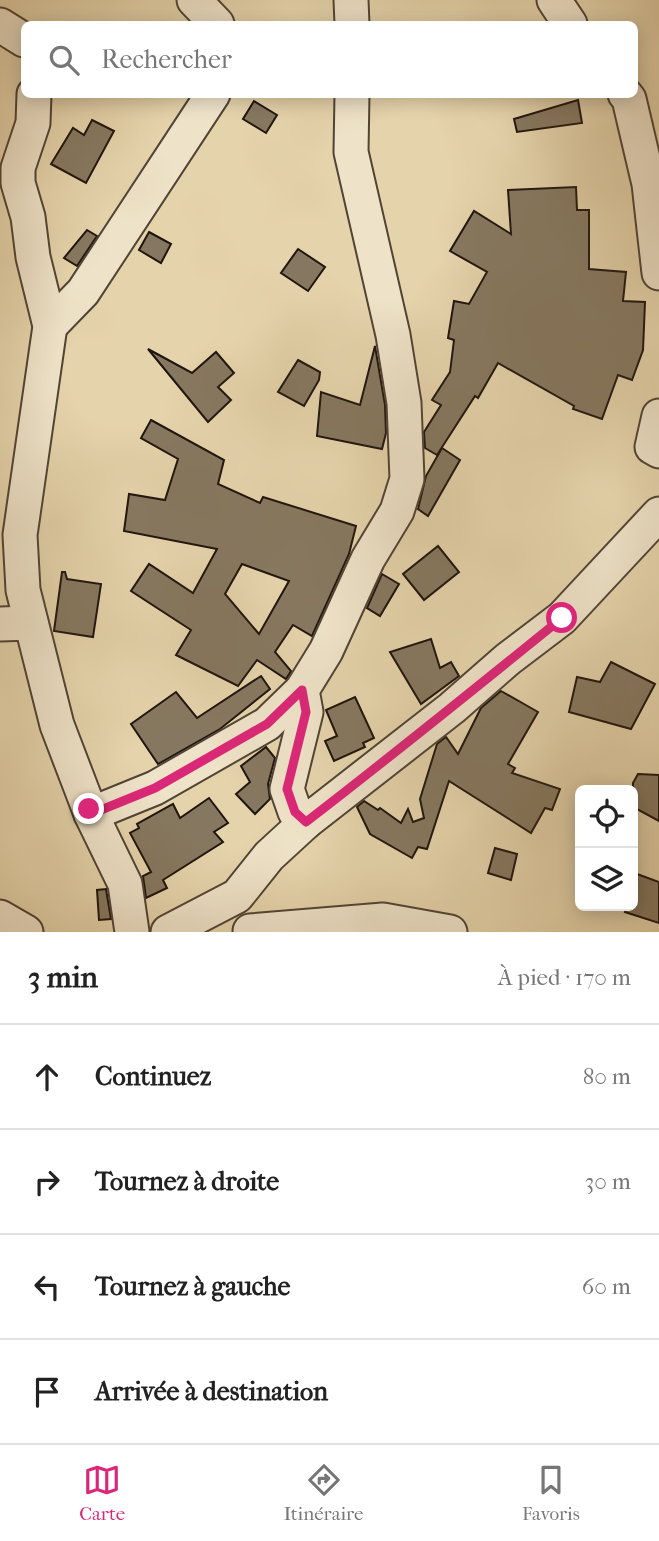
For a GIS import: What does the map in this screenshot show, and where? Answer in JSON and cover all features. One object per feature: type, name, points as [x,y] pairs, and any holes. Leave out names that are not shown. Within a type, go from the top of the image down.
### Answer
[{"type":"street","points":[[194,0],[214,21]]},
{"type":"street","points":[[351,0],[352,21]]},
{"type":"street","points":[[554,0],[568,21]]},
{"type":"street","points":[[0,25],[21,38]]},
{"type":"street","points":[[34,98],[33,123],[9,165],[28,217],[36,270],[50,326],[10,532],[23,590],[16,624],[91,814],[125,884],[132,932]]},
{"type":"street","points":[[50,326],[83,292],[210,98]]},
{"type":"street","points":[[91,814],[155,788],[267,724],[302,690],[326,651],[368,559],[397,511],[407,479],[404,403],[393,335],[351,152],[352,98]]},
{"type":"street","points":[[628,98],[649,184],[659,273]]},
{"type":"street","points":[[659,416],[652,447],[659,451]]},
{"type":"street","points":[[168,932],[237,896],[269,856],[306,822],[453,709],[508,659],[562,618],[659,514]]},
{"type":"street","points":[[302,690],[306,712],[287,789],[295,812],[306,822]]},
{"type":"street","points":[[269,856],[250,931],[381,926],[450,932]]},
{"type":"building","points":[[578,100],[582,123],[517,132],[514,119]]},
{"type":"building","points":[[254,101],[277,115],[266,133],[243,119]]},
{"type":"building","points":[[92,120],[114,131],[86,183],[51,164],[73,128],[84,135]]},
{"type":"building","points":[[576,187],[577,210],[589,210],[589,269],[626,272],[623,301],[645,302],[643,350],[632,380],[618,375],[602,419],[573,409],[574,406],[498,363],[478,398],[475,396],[437,455],[425,448],[424,432],[441,405],[432,400],[450,372],[454,340],[448,338],[454,301],[469,304],[487,272],[450,251],[474,211],[511,234],[508,190]]},
{"type":"building","points":[[87,230],[97,236],[77,266],[64,258]]},
{"type":"building","points":[[149,232],[171,244],[161,263],[139,250]]},
{"type":"building","points":[[298,249],[325,267],[308,291],[281,273]]},
{"type":"building","points":[[375,346],[385,405],[386,433],[382,449],[317,436],[321,392],[360,405]]},
{"type":"building","points":[[148,349],[192,373],[216,352],[234,373],[218,387],[231,400],[208,422]]},
{"type":"building","points":[[298,360],[320,372],[319,380],[304,406],[278,392]]},
{"type":"building","points":[[151,420],[224,460],[218,484],[260,503],[263,497],[356,526],[349,554],[312,636],[293,625],[275,652],[291,671],[286,679],[257,660],[238,686],[176,655],[191,630],[131,591],[149,564],[193,593],[217,549],[124,531],[129,494],[165,500],[178,459],[141,438]],"holes":[[[242,564],[289,581],[259,634],[225,594]]]},
{"type":"building","points":[[442,448],[460,460],[428,516],[418,509],[426,476]]},
{"type":"building","points":[[438,546],[459,572],[424,600],[403,574]]},
{"type":"building","points":[[62,572],[65,572],[67,579],[101,584],[93,637],[54,631]]},
{"type":"building","points":[[382,574],[399,584],[380,616],[367,608]]},
{"type":"building","points":[[431,639],[440,668],[451,662],[459,676],[421,704],[390,652]]},
{"type":"building","points":[[611,662],[655,684],[631,729],[569,712],[577,677],[600,682]]},
{"type":"building","points":[[261,676],[270,689],[220,729],[158,764],[131,724],[176,692],[197,718]]},
{"type":"building","points":[[501,691],[538,712],[508,764],[515,768],[512,773],[560,789],[552,810],[545,808],[531,833],[449,781],[427,849],[418,847],[412,858],[370,834],[357,807],[364,801],[378,810],[380,808],[401,823],[408,809],[413,822],[424,818],[420,799],[437,744],[446,737],[458,754],[481,708]]},
{"type":"building","points":[[355,697],[374,738],[363,743],[365,747],[334,761],[325,741],[337,736],[326,710]]},
{"type":"building","points":[[266,747],[275,758],[268,784],[270,799],[255,814],[236,794],[250,782],[241,766]]},
{"type":"building","points":[[638,774],[659,775],[659,821],[638,810],[638,785],[633,783]]},
{"type":"building","points":[[209,798],[228,823],[214,832],[223,842],[163,880],[167,888],[146,898],[143,876],[151,872],[130,833],[139,828],[137,824],[173,804],[180,818]]},
{"type":"building","points":[[495,848],[517,854],[511,880],[488,873]]},
{"type":"building","points":[[638,874],[659,882],[659,923],[625,912],[638,911]]},
{"type":"building","points":[[106,889],[111,919],[99,920],[97,890]]},
{"type":"route","points":[[89,809],[91,814],[155,788],[267,724],[302,690],[306,712],[287,789],[295,812],[306,822],[453,709],[508,659],[562,618]]}]
